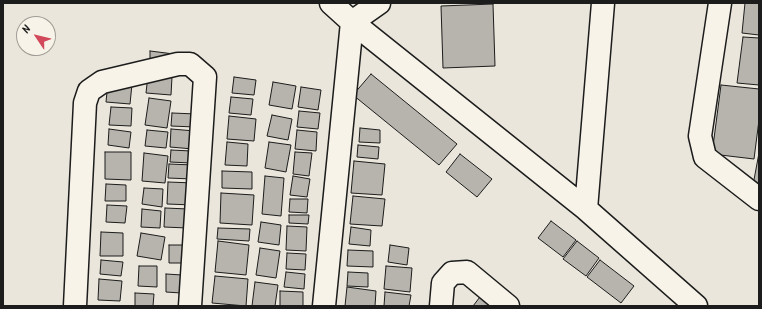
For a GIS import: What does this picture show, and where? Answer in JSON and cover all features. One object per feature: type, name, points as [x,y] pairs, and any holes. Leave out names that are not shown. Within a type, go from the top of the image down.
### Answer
[{"type":"street","points":[[331,3],[352,22],[586,209],[696,306]]},
{"type":"street","points":[[324,306],[352,22],[379,3]]},
{"type":"street","points":[[586,209],[603,3]]},
{"type":"street","points":[[720,3],[700,136],[705,157],[759,199]]},
{"type":"street","points":[[75,306],[85,103],[89,91],[102,82],[178,64],[190,64],[205,77],[190,306]]},
{"type":"street","points":[[441,306],[443,283],[452,273],[467,272],[508,306]]},
{"type":"building","points":[[745,3],[759,3],[759,35],[742,33]]},
{"type":"building","points":[[493,4],[495,66],[443,68],[441,6]]},
{"type":"building","points":[[743,37],[759,38],[759,85],[737,83]]},
{"type":"building","points":[[150,51],[174,54],[150,60]]},
{"type":"building","points":[[371,74],[457,144],[439,165],[353,95]]},
{"type":"building","points":[[148,75],[172,77],[171,95],[146,93]]},
{"type":"building","points":[[234,77],[256,80],[254,95],[232,93]]},
{"type":"building","points":[[108,82],[132,84],[130,104],[106,102]]},
{"type":"building","points":[[273,82],[296,86],[292,109],[269,105]]},
{"type":"building","points":[[721,85],[759,89],[759,120],[754,159],[712,154]]},
{"type":"building","points":[[301,87],[321,90],[318,110],[298,107]]},
{"type":"building","points":[[231,97],[253,99],[251,115],[229,113]]},
{"type":"building","points":[[149,98],[171,101],[167,128],[145,125]]},
{"type":"building","points":[[111,107],[132,108],[131,126],[109,125]]},
{"type":"building","points":[[299,111],[320,113],[318,129],[297,127]]},
{"type":"building","points":[[172,113],[196,114],[195,127],[171,126]]},
{"type":"building","points":[[272,115],[292,119],[288,140],[267,136]]},
{"type":"building","points":[[229,116],[256,119],[254,141],[227,139]]},
{"type":"building","points":[[360,128],[380,130],[380,143],[359,142]]},
{"type":"building","points":[[109,129],[131,132],[129,148],[108,145]]},
{"type":"building","points":[[171,129],[195,131],[193,149],[170,147]]},
{"type":"building","points":[[147,130],[168,132],[166,148],[145,146]]},
{"type":"building","points":[[297,130],[317,132],[316,151],[295,149]]},
{"type":"building","points":[[227,142],[248,144],[247,166],[225,165]]},
{"type":"building","points":[[269,142],[291,145],[286,172],[265,168]]},
{"type":"building","points":[[358,145],[379,147],[378,159],[357,157]]},
{"type":"building","points":[[171,150],[191,151],[191,163],[170,162]]},
{"type":"building","points":[[105,152],[131,152],[131,180],[105,179]]},
{"type":"building","points":[[295,152],[312,153],[309,176],[293,174]]},
{"type":"building","points":[[144,153],[168,156],[165,183],[142,181]]},
{"type":"building","points":[[759,153],[759,186],[753,185]]},
{"type":"building","points":[[460,154],[492,179],[477,197],[446,172]]},
{"type":"building","points":[[354,161],[385,164],[382,195],[351,193]]},
{"type":"building","points":[[169,164],[193,165],[192,179],[168,178]]},
{"type":"building","points":[[222,171],[252,172],[252,189],[222,188]]},
{"type":"building","points":[[265,176],[284,178],[281,216],[262,214]]},
{"type":"building","points":[[293,176],[310,179],[307,197],[290,195]]},
{"type":"building","points":[[168,182],[194,183],[193,205],[167,204]]},
{"type":"building","points":[[106,184],[126,185],[126,201],[105,201]]},
{"type":"building","points":[[144,188],[163,189],[162,207],[142,204]]},
{"type":"building","points":[[221,193],[254,195],[252,225],[220,223]]},
{"type":"building","points":[[353,196],[385,199],[382,226],[350,224]]},
{"type":"building","points":[[290,199],[308,199],[307,213],[289,212]]},
{"type":"building","points":[[107,205],[127,206],[125,223],[106,222]]},
{"type":"building","points":[[165,208],[188,209],[187,228],[164,227]]},
{"type":"building","points":[[142,209],[161,211],[160,228],[141,227]]},
{"type":"building","points":[[289,215],[309,215],[308,224],[289,223]]},
{"type":"building","points":[[551,221],[576,240],[563,257],[538,238]]},
{"type":"building","points":[[261,222],[281,225],[279,245],[258,242]]},
{"type":"building","points":[[287,226],[307,227],[306,251],[286,250]]},
{"type":"building","points":[[351,227],[371,230],[370,246],[349,244]]},
{"type":"building","points":[[218,228],[250,229],[249,241],[217,239]]},
{"type":"building","points":[[101,232],[123,233],[123,256],[100,256]]},
{"type":"building","points":[[141,233],[165,237],[161,260],[137,256]]},
{"type":"building","points":[[218,241],[249,245],[246,275],[215,272]]},
{"type":"building","points":[[577,241],[599,258],[586,276],[563,259]]},
{"type":"building","points":[[169,245],[183,245],[183,263],[169,263]]},
{"type":"building","points":[[390,245],[409,248],[407,265],[388,262]]},
{"type":"building","points":[[260,248],[280,251],[276,278],[256,275]]},
{"type":"building","points":[[348,250],[373,251],[373,267],[347,266]]},
{"type":"building","points":[[287,253],[306,254],[305,270],[286,269]]},
{"type":"building","points":[[101,260],[123,262],[121,276],[100,274]]},
{"type":"building","points":[[600,260],[634,286],[621,303],[587,277]]},
{"type":"building","points":[[139,266],[157,266],[157,287],[138,286]]},
{"type":"building","points":[[386,266],[412,268],[410,292],[384,289]]},
{"type":"building","points":[[286,272],[305,274],[304,289],[284,287]]},
{"type":"building","points":[[348,272],[368,273],[368,287],[347,286]]},
{"type":"building","points":[[166,274],[182,275],[181,293],[166,292]]},
{"type":"building","points":[[215,276],[248,279],[246,306],[212,303]]},
{"type":"building","points":[[99,279],[122,281],[120,301],[98,300]]},
{"type":"building","points":[[255,282],[278,285],[275,306],[252,306]]},
{"type":"building","points":[[347,287],[376,291],[375,306],[345,306]]},
{"type":"building","points":[[280,291],[303,292],[303,306],[280,306]]},
{"type":"building","points":[[385,292],[411,295],[409,306],[384,306]]},
{"type":"building","points":[[135,293],[154,294],[153,306],[135,306]]},
{"type":"building","points":[[483,293],[494,306],[473,306]]}]
